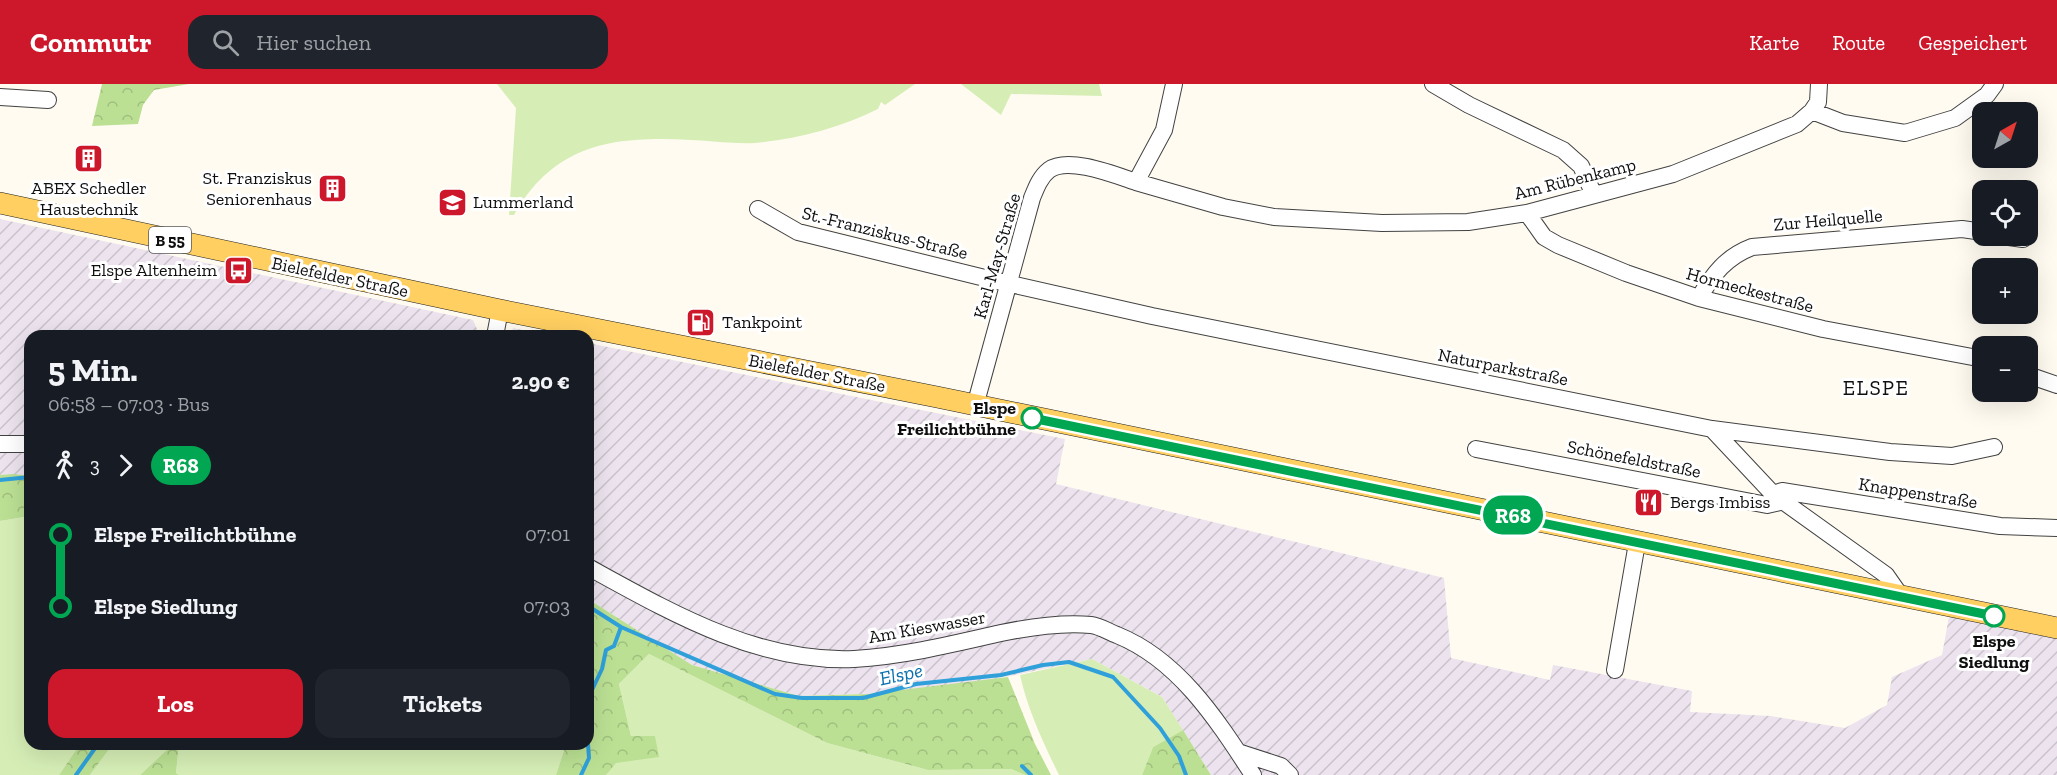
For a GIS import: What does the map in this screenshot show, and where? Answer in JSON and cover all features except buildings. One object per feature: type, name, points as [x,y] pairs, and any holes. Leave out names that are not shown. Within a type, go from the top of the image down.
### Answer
[{"type":"main road","name":"Bielefelder Straße","points":[[0,203],[500,310],[2057,628]]},
{"type":"street","points":[[1136,182],[1164,130],[1174,84]]},
{"type":"street","points":[[1433,84],[1470,105],[1563,150],[1581,166],[1594,195]]},
{"type":"street","points":[[1819,84],[1818,102],[1812,111],[1843,123],[1905,133],[1955,118],[1987,96],[1995,84]]},
{"type":"street","points":[[0,97],[48,100]]},
{"type":"street","name":"Am Rübenkamp","points":[[1136,182],[1223,207],[1290,219],[1382,223],[1468,222],[1527,213],[1673,174],[1797,124],[1812,111]]},
{"type":"street","name":"Karl-May-Straße","points":[[975,406],[1032,198],[1043,176],[1060,165],[1072,165],[1136,182]]},
{"type":"street","name":"St.-Franziskus-Straße","points":[[758,209],[788,228],[815,237],[1008,283]]},
{"type":"street","name":"Hormeckestraße","points":[[1527,213],[1544,237],[1558,246],[1699,298],[1823,329],[1972,357]]},
{"type":"street","name":"Zur Heilquelle","points":[[1699,298],[1721,266],[1737,253],[1752,247],[1962,229],[1972,230]]},
{"type":"street","name":"Naturparkstraße","points":[[1008,283],[1152,316],[1713,429],[1890,452],[1952,456],[1994,447]]},
{"type":"street","points":[[496,330],[500,310]]},
{"type":"street","points":[[2038,378],[2057,385]]},
{"type":"street","points":[[1713,429],[1778,498],[1886,575],[1900,595]]},
{"type":"street","points":[[0,444],[24,444]]},
{"type":"street","name":"Schönefeldstraße","points":[[1476,448],[1767,505],[1778,498]]},
{"type":"street","name":"Knappenstraße","points":[[1778,498],[1782,491],[2000,526],[2057,528]]},
{"type":"street","points":[[1615,670],[1637,543]]},
{"type":"street","name":"Am Kieswasser","points":[[594,570],[708,630],[782,653],[853,659],[936,648],[1004,632],[1061,624],[1093,625],[1156,654],[1181,676],[1253,775]]},
{"type":"street","points":[[1238,752],[1281,766],[1290,775]]},
{"type":"shaded area","points":[[0,219],[473,320],[477,330],[24,330],[24,476],[0,475]]},
{"type":"shaded area","points":[[594,344],[1065,439],[1056,484],[1444,578],[1451,658],[1550,680],[1553,665],[1692,691],[1690,712],[1771,716],[1845,728],[1887,705],[1892,677],[1942,655],[1950,611],[2057,635],[2057,775],[1211,775],[1162,697],[1092,659],[990,680],[868,694],[799,696],[692,665],[594,603]]},
{"type":"green space","points":[[102,84],[189,84],[154,90],[143,105],[138,124],[92,126]]},
{"type":"green space","points":[[497,84],[915,84],[885,105],[881,102],[878,109],[863,116],[818,132],[787,139],[755,143],[637,140],[589,149],[548,172],[530,191],[514,215],[509,215],[516,108]]},
{"type":"green space","points":[[961,84],[1099,84],[1102,96],[1011,94],[1001,115]]},
{"type":"green space","points":[[0,475],[24,475],[24,517],[0,521]]},
{"type":"green space","points":[[24,517],[24,750],[76,750],[59,775],[0,775],[0,521]]},
{"type":"green space","points":[[594,603],[692,665],[799,696],[868,694],[1008,677],[1035,744],[1051,775],[1025,775],[1011,769],[928,770],[827,743],[649,654],[619,684],[631,736],[655,736],[659,757],[616,763],[606,775],[556,775],[564,750],[594,750]]},
{"type":"green space","points":[[649,654],[827,743],[928,770],[1011,769],[1025,775],[606,775],[631,736],[619,684]]},
{"type":"green space","points":[[1092,659],[1162,697],[1183,730],[1153,747],[1142,775],[1059,775],[1042,738],[1027,701],[1020,675]]},
{"type":"green space","points":[[1183,730],[1211,775],[1142,775],[1153,747]]},
{"type":"green space","points":[[76,750],[109,750],[90,775],[59,775]]},
{"type":"green space","points":[[109,750],[167,750],[140,775],[90,775]]},
{"type":"green space","points":[[167,750],[178,750],[176,773],[179,775],[140,775]]},
{"type":"green space","points":[[178,750],[564,750],[556,775],[179,775],[176,773]]},
{"type":"waterway","name":"Elspe","points":[[0,480],[24,478]]},
{"type":"waterway","name":"Elspe","points":[[594,610],[621,627],[775,694],[802,698],[863,698],[916,684],[1001,675],[1043,665],[1069,662],[1113,677],[1160,728],[1179,756],[1186,775]]},
{"type":"waterway","points":[[594,686],[602,669],[606,650],[614,646],[621,627]]},
{"type":"waterway","points":[[76,775],[94,750]]},
{"type":"waterway","points":[[581,775],[589,758],[588,750]]},
{"type":"waterway","points":[[1022,766],[1031,775]]},
{"type":"bus line","name":"R68","points":[[1032,418],[1504,513],[1637,543],[1994,616]]},
{"type":"place","name":"ABEX Schedler Haustechnik","points":[[89,159]]},
{"type":"place","name":"St. Franziskus Seniorenhaus","points":[[333,188]]},
{"type":"place","name":"Lummerland","points":[[452,202]]},
{"type":"place","name":"Elspe Altenheim","points":[[238,270]]},
{"type":"place","name":"Tankpoint","points":[[701,322]]},
{"type":"place","name":"Elspe Freilichtbühne","points":[[1032,418]]},
{"type":"place","name":"Bergs Imbiss","points":[[1649,502]]},
{"type":"place","name":"Elspe Siedlung","points":[[1994,616]]},
{"type":"district","name":"ELSPE","points":[[1876,388]]}]
